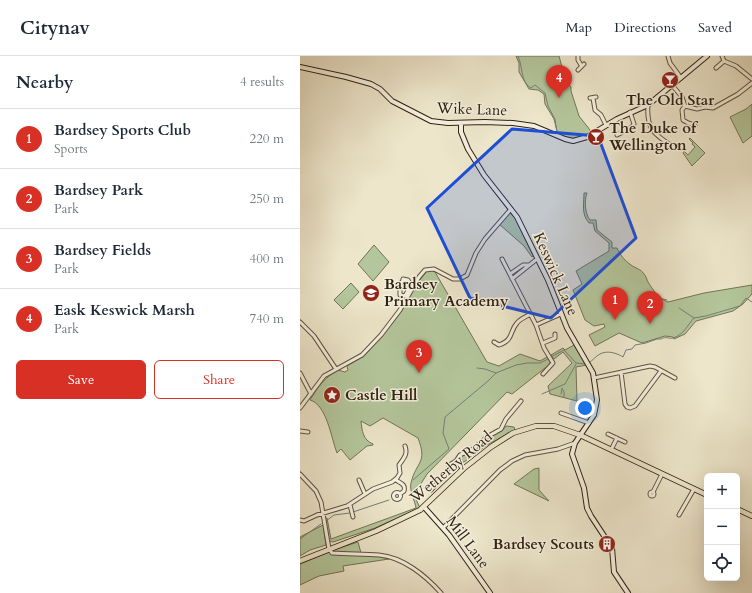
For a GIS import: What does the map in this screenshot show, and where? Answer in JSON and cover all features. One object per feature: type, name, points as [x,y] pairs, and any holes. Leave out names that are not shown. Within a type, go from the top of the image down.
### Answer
[{"type":"main road","name":"Wetherby Road","points":[[300,561],[376,531],[424,507],[463,469],[502,439],[529,427],[546,425],[554,426],[580,435],[704,494]]},
{"type":"main road","points":[[740,510],[752,516]]},
{"type":"street","points":[[578,56],[578,60],[583,65],[578,70]]},
{"type":"street","points":[[668,56],[670,63],[681,78]]},
{"type":"street","name":"Wike Lane","points":[[300,67],[346,76],[371,84],[380,89],[392,101],[437,122],[513,123],[534,126],[569,140],[580,139],[630,112],[648,105],[707,56]]},
{"type":"street","points":[[722,56],[724,61],[736,66],[752,79]]},
{"type":"street","points":[[716,68],[724,61]]},
{"type":"street","points":[[666,65],[670,63]]},
{"type":"street","points":[[685,106],[697,109],[705,107],[713,108],[738,94],[752,82]]},
{"type":"street","points":[[672,85],[682,97],[685,106],[682,110],[684,120],[695,125]]},
{"type":"street","points":[[593,97],[595,110],[601,115],[606,125]]},
{"type":"street","points":[[648,105],[647,113],[650,126],[658,136],[675,148]]},
{"type":"street","points":[[713,108],[714,112]]},
{"type":"street","points":[[630,112],[634,124],[633,126]]},
{"type":"street","name":"Keswick Lane","points":[[461,122],[461,130],[464,141],[478,167],[494,190],[517,217],[548,280],[567,328],[588,363],[594,378],[597,400],[594,415],[575,443]]},
{"type":"street","name":"Keswick Lane","points":[[453,123],[461,130]]},
{"type":"street","points":[[633,126],[637,129]]},
{"type":"street","points":[[617,135],[633,126]]},
{"type":"street","points":[[300,408],[307,401],[324,376],[362,355],[381,335],[400,310],[419,277],[425,270],[434,268],[453,279],[460,279],[466,275],[476,253],[485,239],[511,209]]},
{"type":"street","points":[[502,259],[531,314],[544,348],[553,364],[543,374]]},
{"type":"street","points":[[512,279],[537,259]]},
{"type":"street","points":[[510,274],[523,265],[528,265]]},
{"type":"street","points":[[403,279],[408,280],[411,285],[405,296],[400,295],[400,283],[402,283],[403,279]]},
{"type":"street","points":[[494,342],[499,345],[506,342],[512,336],[518,321],[531,314]]},
{"type":"street","points":[[536,325],[561,314]]},
{"type":"street","points":[[300,322],[314,336],[336,369]]},
{"type":"street","points":[[543,343],[554,339],[556,336],[555,334]]},
{"type":"street","points":[[594,378],[650,366],[674,378]]},
{"type":"street","points":[[621,372],[625,404],[630,408],[635,406],[661,371]]},
{"type":"street","points":[[300,373],[311,394]]},
{"type":"street","points":[[431,490],[460,455],[473,449],[487,437],[501,430],[512,410],[521,401]]},
{"type":"street","points":[[561,412],[589,423]]},
{"type":"street","points":[[300,431],[308,432]]},
{"type":"street","points":[[608,434],[625,442]]},
{"type":"street","points":[[611,450],[617,438]]},
{"type":"street","points":[[443,528],[508,463],[525,455],[558,449],[575,443]]},
{"type":"street","points":[[575,443],[572,454],[584,488],[587,508],[612,548],[616,576],[628,593]]},
{"type":"street","points":[[300,520],[306,520],[324,513],[350,506],[365,494],[396,480],[400,473],[399,465],[406,454],[405,446]]},
{"type":"street","points":[[456,461],[463,469]]},
{"type":"street","points":[[300,474],[319,496],[324,513],[329,549],[332,553],[380,555],[390,557],[412,567],[434,585],[441,593]]},
{"type":"street","points":[[653,492],[662,474]]},
{"type":"street","points":[[359,480],[365,494]]},
{"type":"street","points":[[396,480],[402,483],[405,487],[404,491],[400,494]]},
{"type":"street","points":[[679,515],[694,489]]},
{"type":"street","points":[[350,506],[353,515]]},
{"type":"street","name":"Mill Lane","points":[[424,507],[443,528],[490,593]]},
{"type":"highlighted area","points":[[512,129],[598,136],[636,238],[551,318],[470,298],[427,208]]},
{"type":"green space","points":[[516,56],[559,56],[566,82],[571,87],[579,116],[590,132],[573,139],[556,132],[554,119],[545,104],[544,94],[538,90],[529,89],[519,72],[519,63]]},
{"type":"green space","points":[[752,104],[752,136],[743,143],[730,117],[746,109]]},
{"type":"green space","points":[[690,138],[705,153],[692,166],[683,153],[684,151],[688,155],[695,147],[689,139]]},
{"type":"green space","points":[[584,193],[587,193],[585,203],[587,214],[590,220],[596,220],[597,230],[612,242],[612,248],[617,248],[627,262],[643,272],[654,291],[665,301],[668,302],[704,293],[752,285],[752,294],[743,304],[733,311],[696,321],[685,334],[674,339],[673,337],[665,336],[642,343],[619,333],[595,346],[589,335],[605,327],[604,324],[594,326],[585,320],[573,290],[582,284],[576,271],[609,251],[609,243],[595,231],[593,223],[589,223],[586,220]]},
{"type":"green space","points":[[510,213],[516,218],[534,255],[532,257],[524,246],[499,224]]},
{"type":"green space","points":[[374,245],[389,262],[373,281],[358,264]]},
{"type":"green space","points":[[428,270],[435,272],[487,362],[499,366],[520,354],[540,361],[547,357],[550,364],[512,394],[507,392],[427,474],[414,495],[420,508],[375,528],[333,542],[329,541],[325,519],[327,518],[331,539],[416,508],[411,492],[411,483],[420,462],[422,453],[418,438],[383,418],[370,426],[361,421],[365,438],[373,445],[367,446],[350,460],[341,449],[337,453],[328,423],[321,408],[310,400],[329,376],[338,370],[345,372],[348,370],[347,366],[364,356],[397,317],[415,286]]},
{"type":"green space","points":[[351,283],[359,292],[343,309],[334,300]]},
{"type":"green space","points":[[574,345],[587,365],[576,367],[577,401],[550,394],[548,386],[572,363],[563,352],[554,359],[551,355],[563,348],[565,350]]},
{"type":"green space","points":[[506,426],[514,427],[515,430],[487,445],[464,462],[461,462],[459,458],[474,449],[489,437],[503,430]]},
{"type":"green space","points":[[539,468],[539,490],[549,501],[514,484],[534,469]]},
{"type":"green space","points":[[323,525],[326,545],[310,550],[300,556],[300,537]]},
{"type":"green space","points":[[358,542],[361,553],[334,552],[333,550]]},
{"type":"green space","points":[[329,552],[333,554],[379,556],[389,559],[343,566],[344,571],[319,576],[300,585],[300,564]]},
{"type":"waterway","points":[[518,56],[523,78],[527,85],[531,88],[535,85],[545,93],[548,106],[555,119],[557,133]]},
{"type":"waterway","points":[[657,298],[667,300]]},
{"type":"waterway","points":[[679,308],[694,318],[740,306],[746,298],[752,302]]},
{"type":"waterway","points":[[589,363],[597,356],[606,352],[612,352],[623,357],[626,350],[632,349],[635,345],[657,339],[677,337],[694,318]]},
{"type":"waterway","points":[[551,357],[564,350],[576,363],[586,364]]},
{"type":"waterway","points":[[413,480],[449,449],[443,433],[445,417],[496,373],[516,365],[540,363],[548,359]]},
{"type":"waterway","points":[[542,394],[565,384],[576,364]]},
{"type":"waterway","points":[[477,368],[496,373]]},
{"type":"waterway","points":[[562,388],[564,397]]},
{"type":"waterway","points":[[561,394],[562,389]]},
{"type":"waterway","points":[[353,512],[389,500]]},
{"type":"waterway","points":[[326,521],[334,515],[350,513]]},
{"type":"waterway","points":[[300,539],[321,524]]},
{"type":"place","name":"The Old Star","points":[[670,80]]},
{"type":"place","name":"Eask Keswick Marsh","points":[[559,98]]},
{"type":"place","name":"The Duke of Wellington","points":[[596,137]]},
{"type":"place","name":"Bardsey Primary Academy","points":[[371,293]]},
{"type":"place","name":"Bardsey Sports Club","points":[[615,320]]},
{"type":"place","name":"Bardsey Park","points":[[650,324]]},
{"type":"place","name":"Bardsey Fields","points":[[419,373]]},
{"type":"place","name":"Castle Hill","points":[[332,395]]},
{"type":"place","name":"Bardsey Scouts","points":[[607,544]]}]
